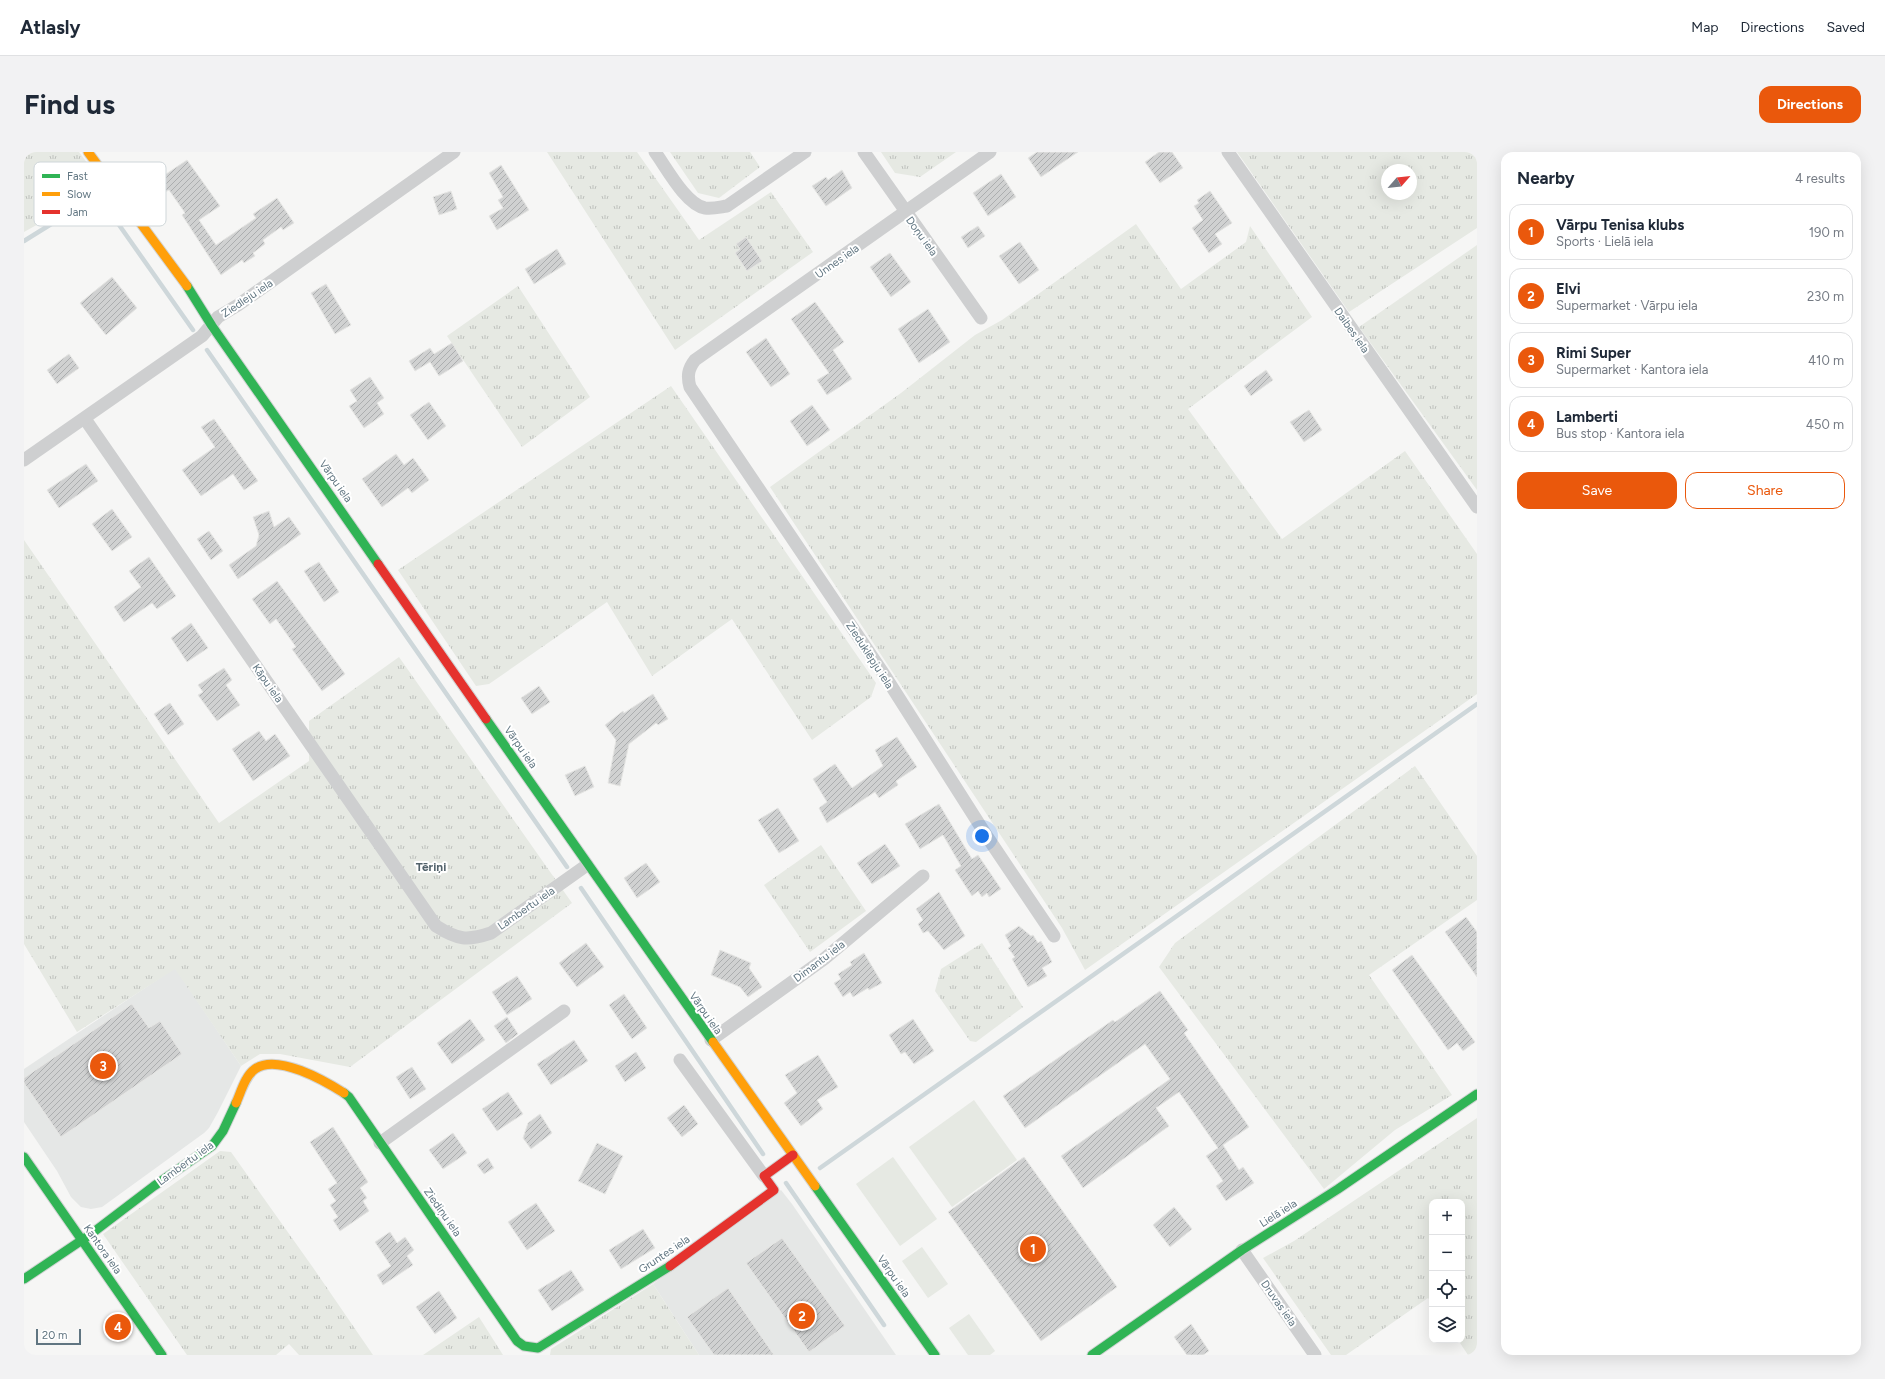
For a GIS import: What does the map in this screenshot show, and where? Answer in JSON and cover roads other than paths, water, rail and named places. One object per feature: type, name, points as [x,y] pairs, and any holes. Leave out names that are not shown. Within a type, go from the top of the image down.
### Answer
[{"type":"street","name":"Vārpu iela","points":[[88,152],[96,162]]},
{"type":"street","name":"Ziedleju iela","points":[[24,460],[85,419],[202,336],[212,326],[218,317],[238,306],[454,152]]},
{"type":"street","points":[[655,152],[685,195],[694,203],[704,208],[727,206],[805,152]]},
{"type":"street","name":"Doņu iela","points":[[864,152],[905,213],[981,318]]},
{"type":"street","name":"Unnes iela","points":[[688,373],[695,360],[990,152]]},
{"type":"street","name":"Daibes iela","points":[[1228,152],[1477,507]]},
{"type":"street","name":"Vārpu iela","points":[[144,226],[181,276],[212,326],[587,865],[935,1355]]},
{"type":"street","name":"Zieduklēpju iela","points":[[688,373],[690,387],[885,676],[988,838],[1054,936]]},
{"type":"street","name":"Kāpu iela","points":[[85,419],[436,926],[450,935],[460,938]]},
{"type":"street","name":"Lambertu iela","points":[[460,938],[473,939],[491,933],[587,865]]},
{"type":"street","name":"Dimantu iela","points":[[710,1040],[824,958],[923,876]]},
{"type":"street","points":[[380,1143],[564,1011]]},
{"type":"street","points":[[680,1060],[764,1176],[793,1155]]},
{"type":"street","name":"Lambertu iela","points":[[24,1279],[82,1240],[154,1186],[212,1146],[223,1131],[248,1076],[256,1068],[271,1064],[307,1072],[325,1081],[349,1097]]},
{"type":"street","name":"Lielā iela","points":[[1092,1355],[1242,1250],[1338,1189],[1477,1094]]},
{"type":"street","name":"Ziediņu iela","points":[[349,1097],[517,1341]]},
{"type":"street","name":"Kantora iela","points":[[24,1157],[162,1355]]},
{"type":"street","name":"Gruntes iela","points":[[517,1341],[524,1346],[540,1352],[678,1261],[774,1190],[764,1176]]},
{"type":"street","name":"Druvas iela","points":[[1242,1250],[1315,1355]]},
{"type":"waterway","points":[[24,241],[48,226]]},
{"type":"waterway","points":[[120,226],[193,330]]},
{"type":"waterway","points":[[207,350],[567,867]]},
{"type":"waterway","points":[[820,1168],[1477,704]]},
{"type":"waterway","points":[[581,888],[763,1154]]},
{"type":"waterway","points":[[786,1183],[884,1325]]},
{"type":"place","name":"Rimi Super","points":[[103,1066]]},
{"type":"place","name":"Vārpu Tenisa klubs","points":[[1033,1249]]},
{"type":"place","name":"Elvi","points":[[802,1316]]},
{"type":"place","name":"Lamberti","points":[[118,1327]]},
{"type":"district","name":"Tēriņi","points":[[431,867]]}]
